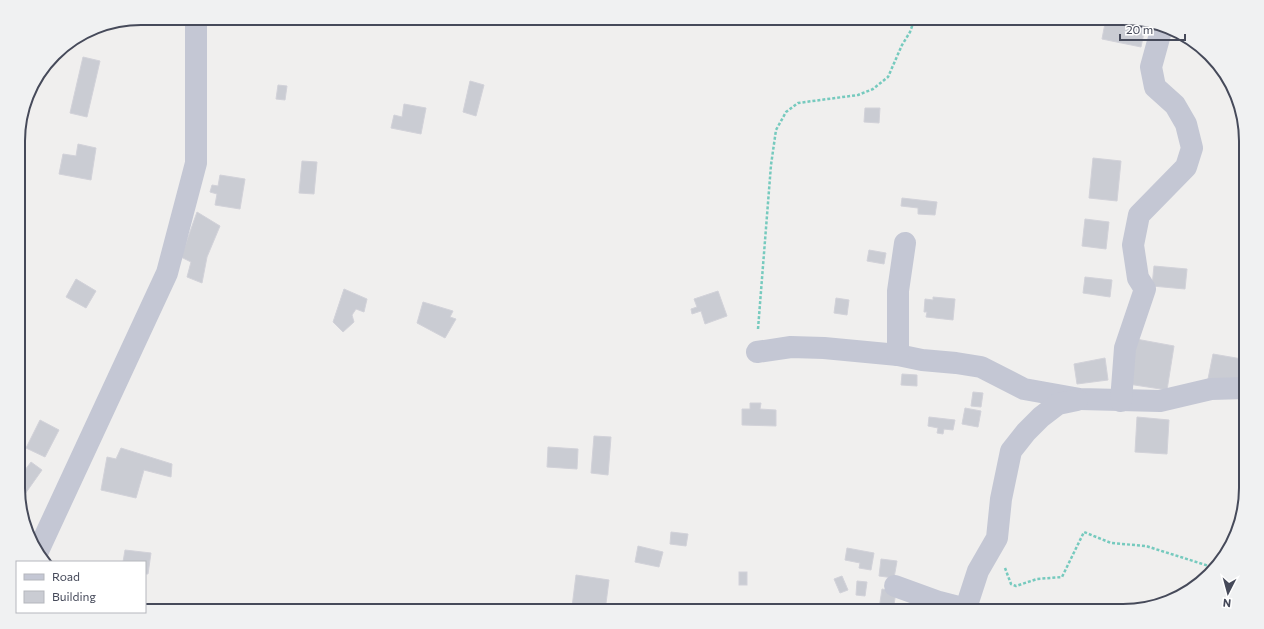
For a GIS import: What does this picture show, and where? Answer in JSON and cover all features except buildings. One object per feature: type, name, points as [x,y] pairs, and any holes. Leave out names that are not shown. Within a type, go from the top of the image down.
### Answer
[{"type":"street","points":[[41,545],[167,273],[196,164],[196,25]]},
{"type":"street","points":[[1121,401],[1125,348],[1145,289],[1138,278],[1133,245],[1139,214],[1186,167],[1192,148],[1183,117],[1175,105],[1155,87],[1150,67],[1161,32]]},
{"type":"street","points":[[898,355],[898,291],[905,243]]},
{"type":"street","points":[[757,352],[791,347],[824,348],[898,355],[922,360],[956,363],[981,368],[1024,389],[1080,399],[1160,401],[1211,389],[1239,388]]},
{"type":"street","points":[[967,604],[978,571],[996,538],[1001,499],[1011,451],[1026,432],[1058,404],[1080,399]]},
{"type":"street","points":[[895,586],[948,604]]},
{"type":"path","points":[[757,352],[771,165],[776,130],[786,112],[798,103],[858,95],[873,89],[888,77],[912,25]]},
{"type":"path","points":[[1024,583],[1036,579],[1062,577],[1084,532],[1111,543],[1146,546],[1209,566]]}]
